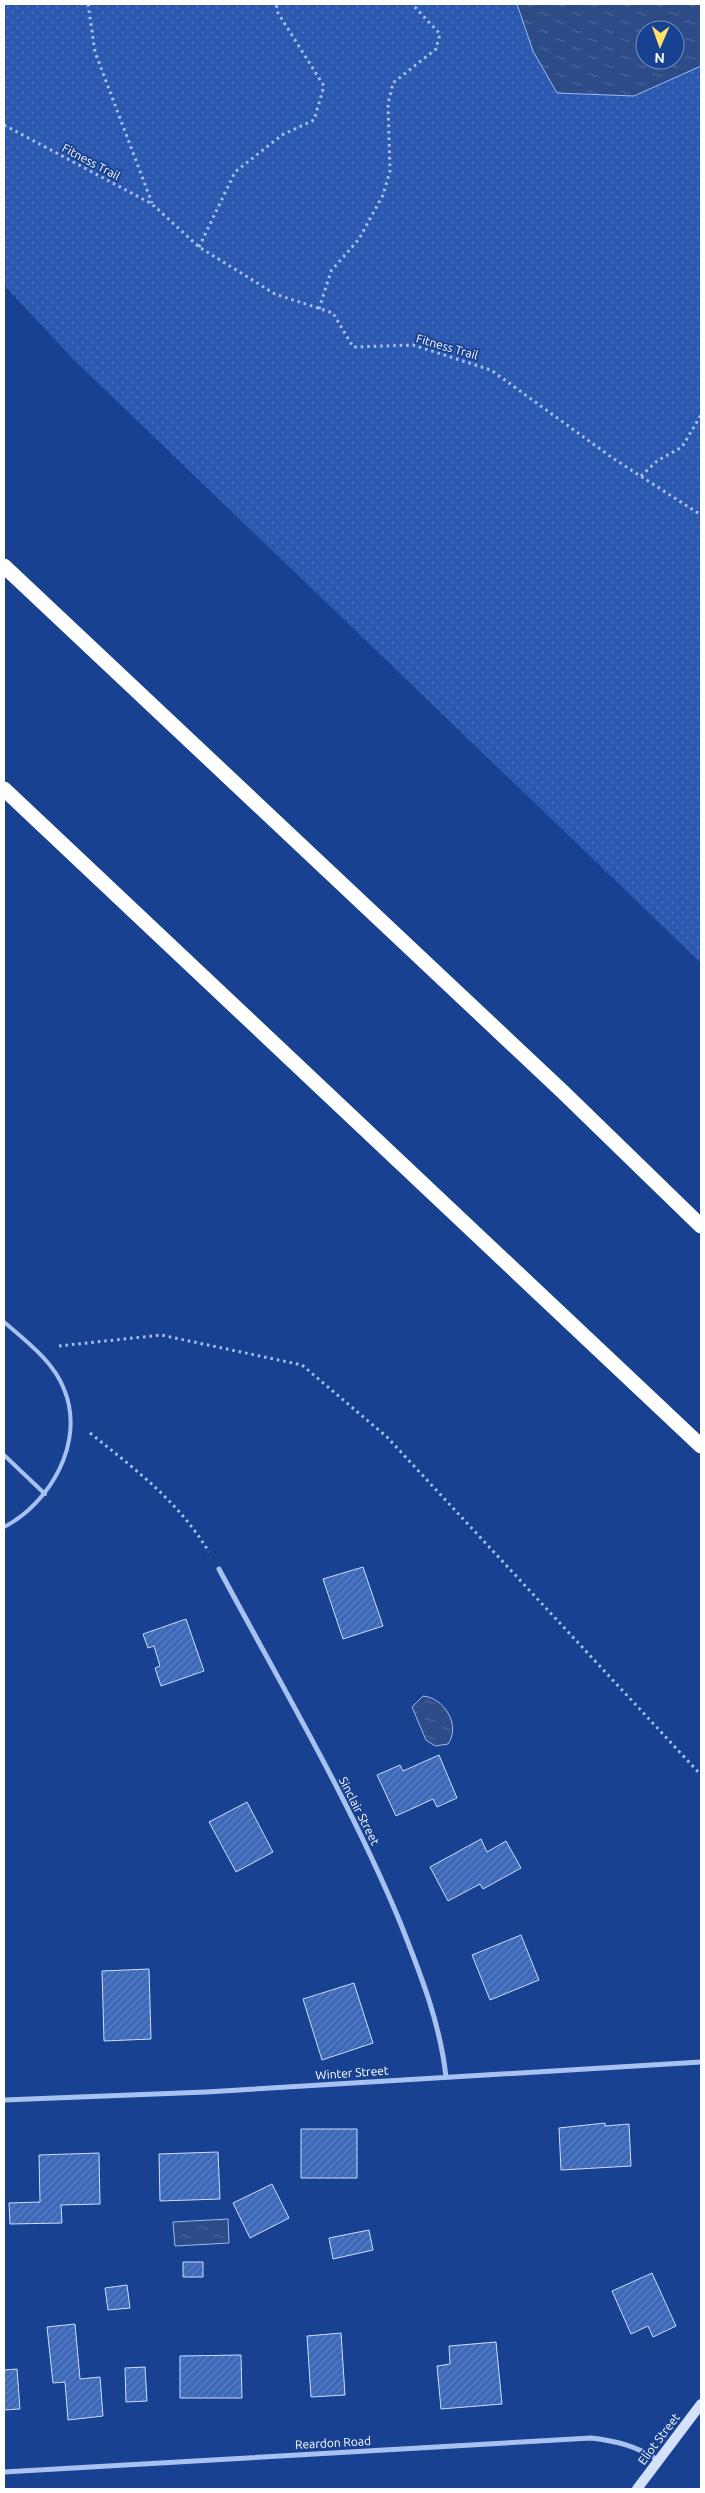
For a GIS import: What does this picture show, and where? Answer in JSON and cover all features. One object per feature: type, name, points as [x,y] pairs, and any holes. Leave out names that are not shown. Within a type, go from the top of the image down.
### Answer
[{"type":"highway","points":[[4,566],[556,1085],[701,1226]]},
{"type":"highway","points":[[4,788],[701,1446]]},
{"type":"street","name":"Sinclair Street","points":[[219,1569],[359,1829],[386,1889],[430,1999],[444,2053],[446,2077]]},
{"type":"street","name":"Winter Street","points":[[4,2100],[206,2092],[701,2062]]},
{"type":"street","name":"Eliot Street","points":[[636,2489],[701,2404]]},
{"type":"street","name":"Reardon Road","points":[[4,2472],[591,2438],[617,2441],[640,2448],[658,2460]]},
{"type":"lane","points":[[4,1322],[34,1348],[53,1369],[65,1390],[70,1417],[64,1458],[58,1475],[45,1494],[27,1512],[4,1527]]},
{"type":"lane","points":[[4,1455],[45,1494]]},
{"type":"path","points":[[88,4],[95,52],[152,204]]},
{"type":"path","points":[[199,248],[235,172],[282,135],[314,120],[324,86],[278,13],[276,4]]},
{"type":"path","points":[[319,309],[331,272],[359,239],[383,194],[390,171],[388,111],[393,83],[436,49],[440,34],[412,4]]},
{"type":"path","name":"Fitness Trail","points":[[4,126],[152,204],[199,248],[275,294],[333,313],[353,348],[413,345],[491,370],[641,476],[701,515]]},
{"type":"path","points":[[641,476],[657,461],[682,446],[701,414]]},
{"type":"path","points":[[34,1348],[161,1334],[302,1365],[387,1437],[701,1775]]},
{"type":"path","points":[[70,1417],[161,1490],[194,1527],[219,1569]]},
{"type":"shaded area","points":[[4,4],[701,4],[701,963],[72,358],[4,285]]},
{"type":"water","points":[[517,4],[701,4],[701,66],[634,96],[557,93],[533,51]]},
{"type":"water","points":[[423,1696],[438,1702],[449,1714],[453,1729],[452,1737],[448,1744],[435,1746],[426,1740],[412,1707]]},
{"type":"water","points":[[228,2219],[229,2243],[175,2246],[173,2222]]},
{"type":"building","points":[[363,1567],[383,1626],[343,1639],[323,1579]]},
{"type":"building","points":[[186,1619],[204,1671],[161,1686],[155,1668],[160,1666],[154,1646],[148,1648],[143,1634]]},
{"type":"building","points":[[439,1755],[457,1798],[437,1807],[433,1799],[396,1816],[377,1775],[400,1765],[403,1771]]},
{"type":"building","points":[[247,1802],[273,1852],[236,1872],[209,1822]]},
{"type":"building","points":[[481,1839],[487,1852],[506,1841],[521,1868],[483,1889],[480,1884],[448,1901],[430,1867]]},
{"type":"building","points":[[521,1935],[539,1980],[490,2000],[472,1955]]},
{"type":"building","points":[[149,1969],[151,2039],[104,2041],[102,1971]]},
{"type":"building","points":[[354,1983],[373,2043],[322,2060],[303,1999]]},
{"type":"building","points":[[605,2123],[605,2126],[629,2124],[631,2166],[561,2170],[559,2128]]},
{"type":"building","points":[[301,2129],[357,2129],[357,2178],[301,2178]]},
{"type":"building","points":[[218,2152],[220,2199],[160,2201],[159,2154]]},
{"type":"building","points":[[99,2153],[100,2204],[61,2205],[62,2223],[10,2224],[9,2203],[40,2202],[39,2155]]},
{"type":"building","points":[[272,2184],[289,2218],[250,2238],[233,2203]]},
{"type":"building","points":[[369,2230],[373,2250],[333,2259],[329,2238]]},
{"type":"building","points":[[183,2262],[203,2262],[203,2277],[183,2277]]},
{"type":"building","points":[[652,2273],[676,2326],[653,2337],[648,2326],[631,2334],[612,2291]]},
{"type":"building","points":[[127,2285],[130,2308],[108,2310],[105,2288]]},
{"type":"building","points":[[75,2324],[80,2379],[100,2377],[103,2416],[68,2420],[65,2382],[53,2383],[47,2327]]},
{"type":"building","points":[[341,2333],[345,2395],[311,2397],[307,2336]]},
{"type":"building","points":[[496,2342],[502,2404],[441,2409],[437,2366],[450,2364],[449,2346]]},
{"type":"building","points":[[241,2355],[242,2398],[180,2398],[180,2356]]},
{"type":"building","points":[[145,2367],[147,2401],[126,2402],[125,2368]]},
{"type":"building","points":[[17,2369],[20,2409],[4,2410],[4,2370]]}]
